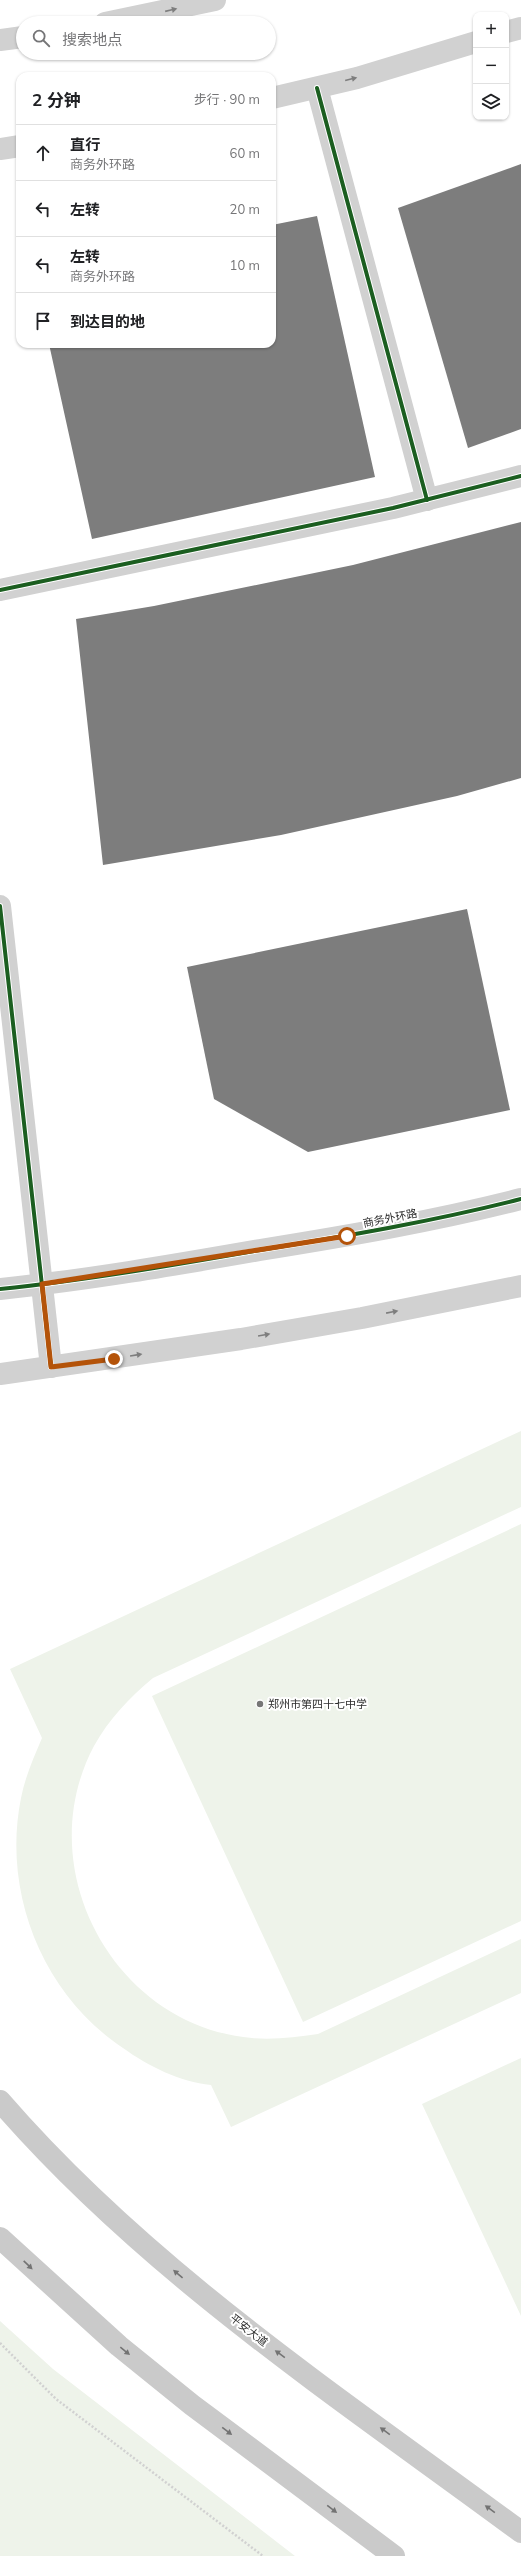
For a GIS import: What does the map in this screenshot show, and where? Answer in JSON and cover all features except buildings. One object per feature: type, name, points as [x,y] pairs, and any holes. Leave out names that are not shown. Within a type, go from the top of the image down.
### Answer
[{"type":"main road","name":"平安大道","points":[[0,2101],[37,2144],[179,2275],[249,2331],[521,2532]]},
{"type":"main road","points":[[0,2238],[119,2346],[192,2404],[394,2556]]},
{"type":"street","points":[[139,16],[216,0]]},
{"type":"street","points":[[509,31],[521,28]]},
{"type":"street","points":[[0,40],[16,38]]},
{"type":"street","points":[[276,97],[317,88],[473,43]]},
{"type":"street","points":[[317,88],[427,500]]},
{"type":"street","points":[[0,149],[16,147]]},
{"type":"street","points":[[0,590],[427,500],[521,476]]},
{"type":"street","points":[[0,906],[51,1367]]},
{"type":"street","name":"商务外环路","points":[[0,1289],[42,1284],[347,1236],[476,1211],[521,1199]]},
{"type":"street","points":[[0,1374],[354,1319],[521,1286]]},
{"type":"path","points":[[0,2343],[56,2399],[263,2556]]},
{"type":"shaded area","points":[[521,1431],[521,1507],[153,1678],[120,1709],[94,1746],[76,1793],[72,1841],[79,1889],[97,1933],[124,1973],[160,2004],[203,2027],[260,2039],[318,2034],[521,1939],[521,1993],[231,2127],[211,2085],[176,2077],[154,2067],[123,2048],[95,2026],[70,1999],[50,1970],[34,1938],[24,1904],[18,1869],[17,1834],[21,1798],[25,1782],[42,1738],[10,1669]]},
{"type":"shaded area","points":[[521,1524],[521,1921],[303,2022],[152,1696]]},
{"type":"shaded area","points":[[521,2058],[521,2316],[422,2104]]},
{"type":"shaded area","points":[[0,2321],[53,2369],[295,2556],[0,2556]]},
{"type":"cycle path","points":[[317,88],[427,500]]},
{"type":"cycle path","points":[[0,590],[393,508],[521,476]]},
{"type":"cycle path","points":[[0,906],[51,1367]]},
{"type":"cycle path","points":[[0,1289],[130,1272],[391,1228],[521,1199]]},
{"type":"place","name":"郑州市第四十七中学","points":[[260,1704]]},
{"type":"route","points":[[114,1359],[51,1367],[42,1284],[102,1276],[347,1236]]}]
